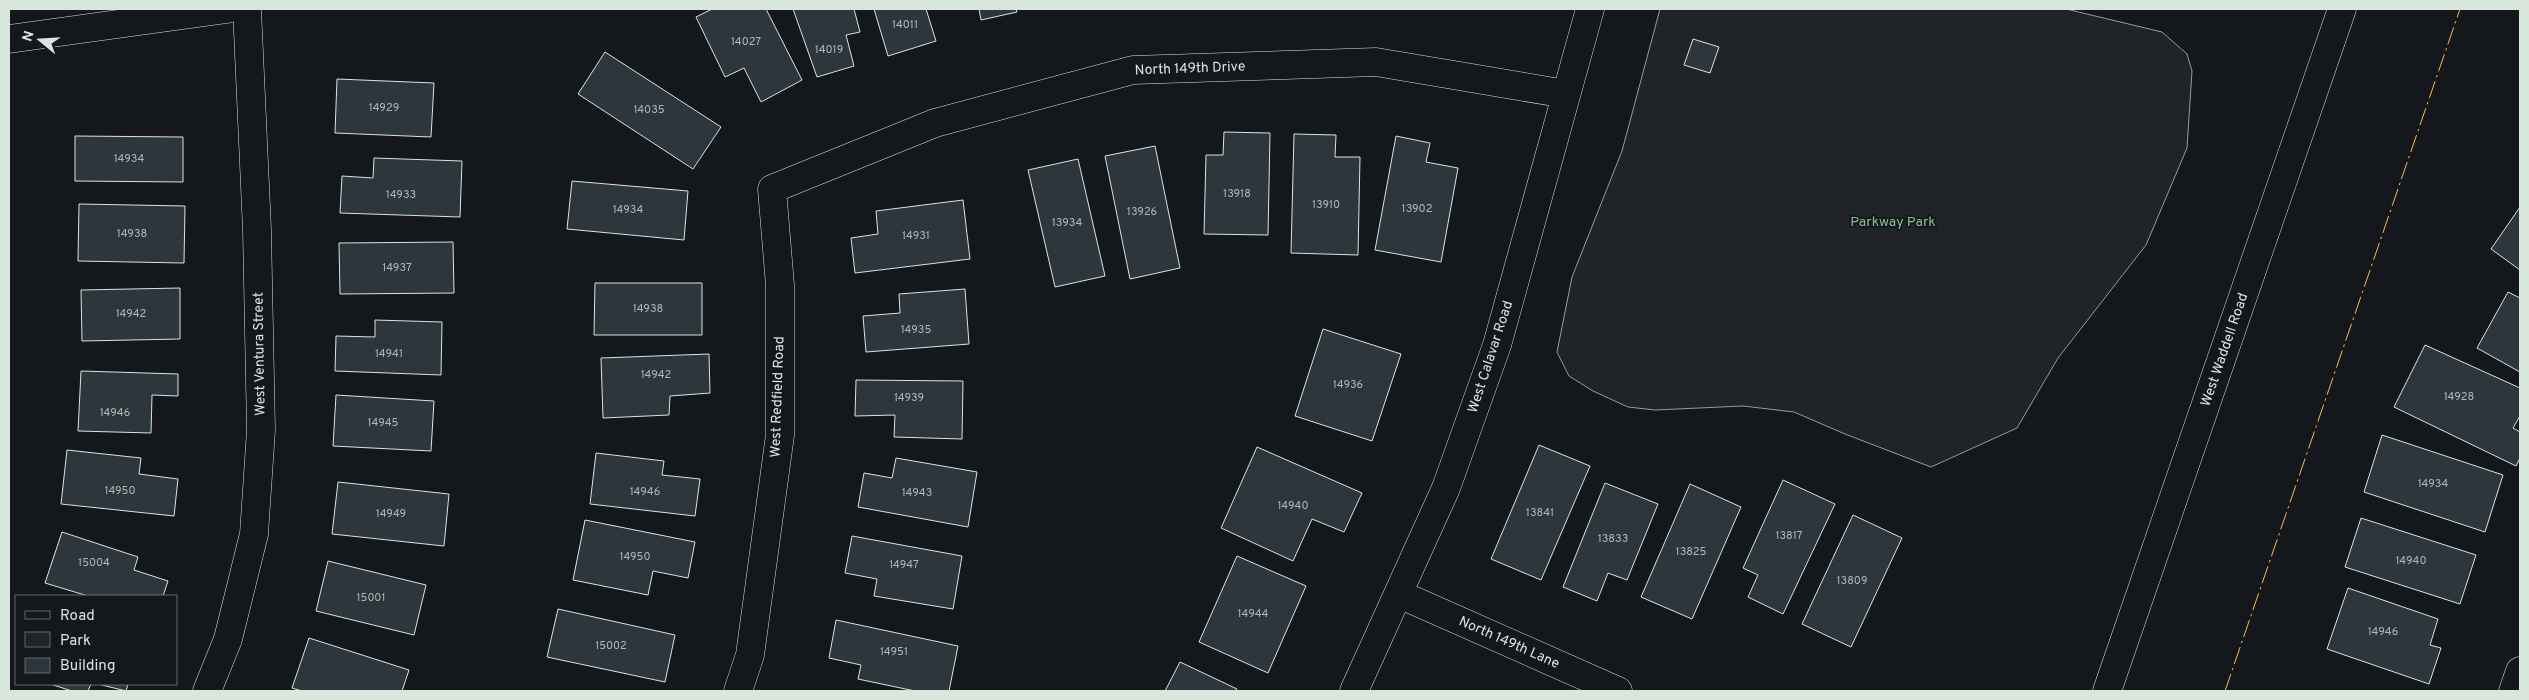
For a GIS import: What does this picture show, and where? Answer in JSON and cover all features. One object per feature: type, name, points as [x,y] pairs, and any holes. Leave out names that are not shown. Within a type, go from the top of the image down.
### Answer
[{"type":"street","points":[[9,39],[227,9]]},
{"type":"street","name":"West Ventura Street","points":[[207,691],[228,639],[254,534],[261,430],[257,230],[247,9]]},
{"type":"street","name":"West Calavar Road","points":[[1354,691],[1446,488],[1497,345],[1590,9]]},
{"type":"street","name":"West Waddell Road","points":[[2107,691],[2337,10]]},
{"type":"street","name":"North 149th Drive","points":[[772,190],[934,123],[1133,70],[1376,62],[1566,94]]},
{"type":"street","name":"West Redfield Road","points":[[738,691],[750,655],[780,435],[780,284],[772,190]]},
{"type":"street","name":"North 149th Lane","points":[[1399,594],[1618,691]]},
{"type":"street","points":[[2513,691],[2520,671]]},
{"type":"green space","name":"Parkway Park","points":[[1660,9],[2066,9],[2162,32],[2187,54],[2192,71],[2187,148],[2146,245],[2058,358],[2017,428],[1931,467],[1794,412],[1743,406],[1655,410],[1628,407],[1593,391],[1569,376],[1557,352],[1572,277],[1622,151]]},
{"type":"building","points":[[712,9],[766,9],[802,80],[761,102],[744,68],[725,77],[696,17]]},
{"type":"building","points":[[793,9],[854,9],[860,32],[846,35],[854,66],[817,77]]},
{"type":"building","points":[[874,9],[926,9],[936,41],[888,56]]},
{"type":"building","points":[[979,9],[1016,9],[1017,12],[981,20]]},
{"type":"building","points":[[1693,39],[1719,47],[1710,73],[1684,65]]},
{"type":"building","points":[[605,52],[721,127],[693,169],[578,94]]},
{"type":"building","points":[[337,79],[434,83],[431,137],[335,133]]},
{"type":"building","points":[[1224,132],[1270,133],[1268,235],[1204,234],[1206,155],[1223,155]]},
{"type":"building","points":[[1294,134],[1336,135],[1335,157],[1360,157],[1358,255],[1291,253]]},
{"type":"building","points":[[75,136],[183,137],[183,182],[75,181]]},
{"type":"building","points":[[1396,136],[1430,143],[1426,162],[1458,168],[1441,262],[1375,250]]},
{"type":"building","points":[[1155,146],[1180,268],[1130,279],[1105,156]]},
{"type":"building","points":[[374,158],[462,161],[460,217],[340,213],[342,176],[373,178]]},
{"type":"building","points":[[1078,159],[1105,276],[1055,287],[1028,170]]},
{"type":"building","points":[[572,181],[688,191],[684,240],[567,229]]},
{"type":"building","points":[[963,200],[970,259],[855,273],[851,238],[878,234],[876,211]]},
{"type":"building","points":[[79,204],[185,206],[184,263],[78,261]]},
{"type":"building","points":[[2520,207],[2520,270],[2491,249]]},
{"type":"building","points":[[453,242],[454,293],[340,294],[339,243]]},
{"type":"building","points":[[595,283],[702,283],[702,335],[594,335]]},
{"type":"building","points":[[180,288],[180,339],[82,341],[81,290]]},
{"type":"building","points":[[965,289],[969,344],[866,352],[863,316],[900,313],[899,294]]},
{"type":"building","points":[[2508,292],[2520,298],[2520,372],[2477,348]]},
{"type":"building","points":[[375,320],[442,322],[441,375],[335,371],[336,336],[375,337]]},
{"type":"building","points":[[1323,329],[1401,354],[1372,441],[1295,416]]},
{"type":"building","points":[[2425,345],[2520,388],[2520,416],[2513,428],[2520,432],[2520,458],[2516,466],[2394,407]]},
{"type":"building","points":[[709,354],[710,393],[670,396],[669,415],[603,418],[601,358]]},
{"type":"building","points":[[81,371],[178,374],[178,396],[152,395],[151,433],[78,431]]},
{"type":"building","points":[[856,380],[963,381],[962,439],[894,437],[895,415],[855,416]]},
{"type":"building","points":[[336,395],[434,401],[431,451],[333,446]]},
{"type":"building","points":[[2382,435],[2503,475],[2485,532],[2364,492]]},
{"type":"building","points":[[1539,445],[1590,466],[1541,580],[1491,559]]},
{"type":"building","points":[[1257,447],[1362,493],[1344,532],[1312,519],[1293,561],[1221,528]]},
{"type":"building","points":[[67,450],[141,458],[139,474],[178,479],[174,516],[61,504]]},
{"type":"building","points":[[596,453],[664,461],[662,475],[700,479],[695,516],[590,504]]},
{"type":"building","points":[[896,458],[977,472],[968,527],[858,507],[864,473],[892,478]]},
{"type":"building","points":[[1783,480],[1835,504],[1783,614],[1748,597],[1758,575],[1743,568]]},
{"type":"building","points":[[338,482],[449,494],[444,546],[332,534]]},
{"type":"building","points":[[1605,483],[1658,504],[1627,580],[1608,573],[1597,601],[1563,587]]},
{"type":"building","points":[[1690,484],[1741,507],[1692,619],[1641,597]]},
{"type":"building","points":[[1853,515],[1902,538],[1851,647],[1802,624]]},
{"type":"building","points":[[2361,518],[2476,555],[2460,604],[2345,567]]},
{"type":"building","points":[[585,520],[695,542],[688,578],[653,571],[648,595],[573,580]]},
{"type":"building","points":[[62,532],[138,557],[134,570],[168,581],[163,595],[85,595],[45,583]]},
{"type":"building","points":[[852,536],[962,556],[953,609],[874,596],[877,579],[845,573]]},
{"type":"building","points":[[1237,556],[1306,586],[1268,673],[1199,642]]},
{"type":"building","points":[[328,561],[426,585],[414,635],[316,611]]},
{"type":"building","points":[[2348,588],[2438,619],[2430,645],[2441,648],[2429,684],[2327,649]]},
{"type":"building","points":[[558,609],[675,635],[665,682],[547,657]]},
{"type":"building","points":[[836,620],[958,646],[949,691],[915,691],[858,679],[861,665],[829,658]]},
{"type":"building","points":[[309,638],[409,670],[402,691],[302,691],[292,688]]},
{"type":"building","points":[[1180,662],[1237,689],[1236,691],[1165,691]]},
{"type":"building","points":[[53,685],[91,685],[88,691],[72,691]]},
{"type":"building","points":[[102,685],[128,685],[126,691]]},
{"type":"power","points":[[2225,691],[2460,9]]}]
